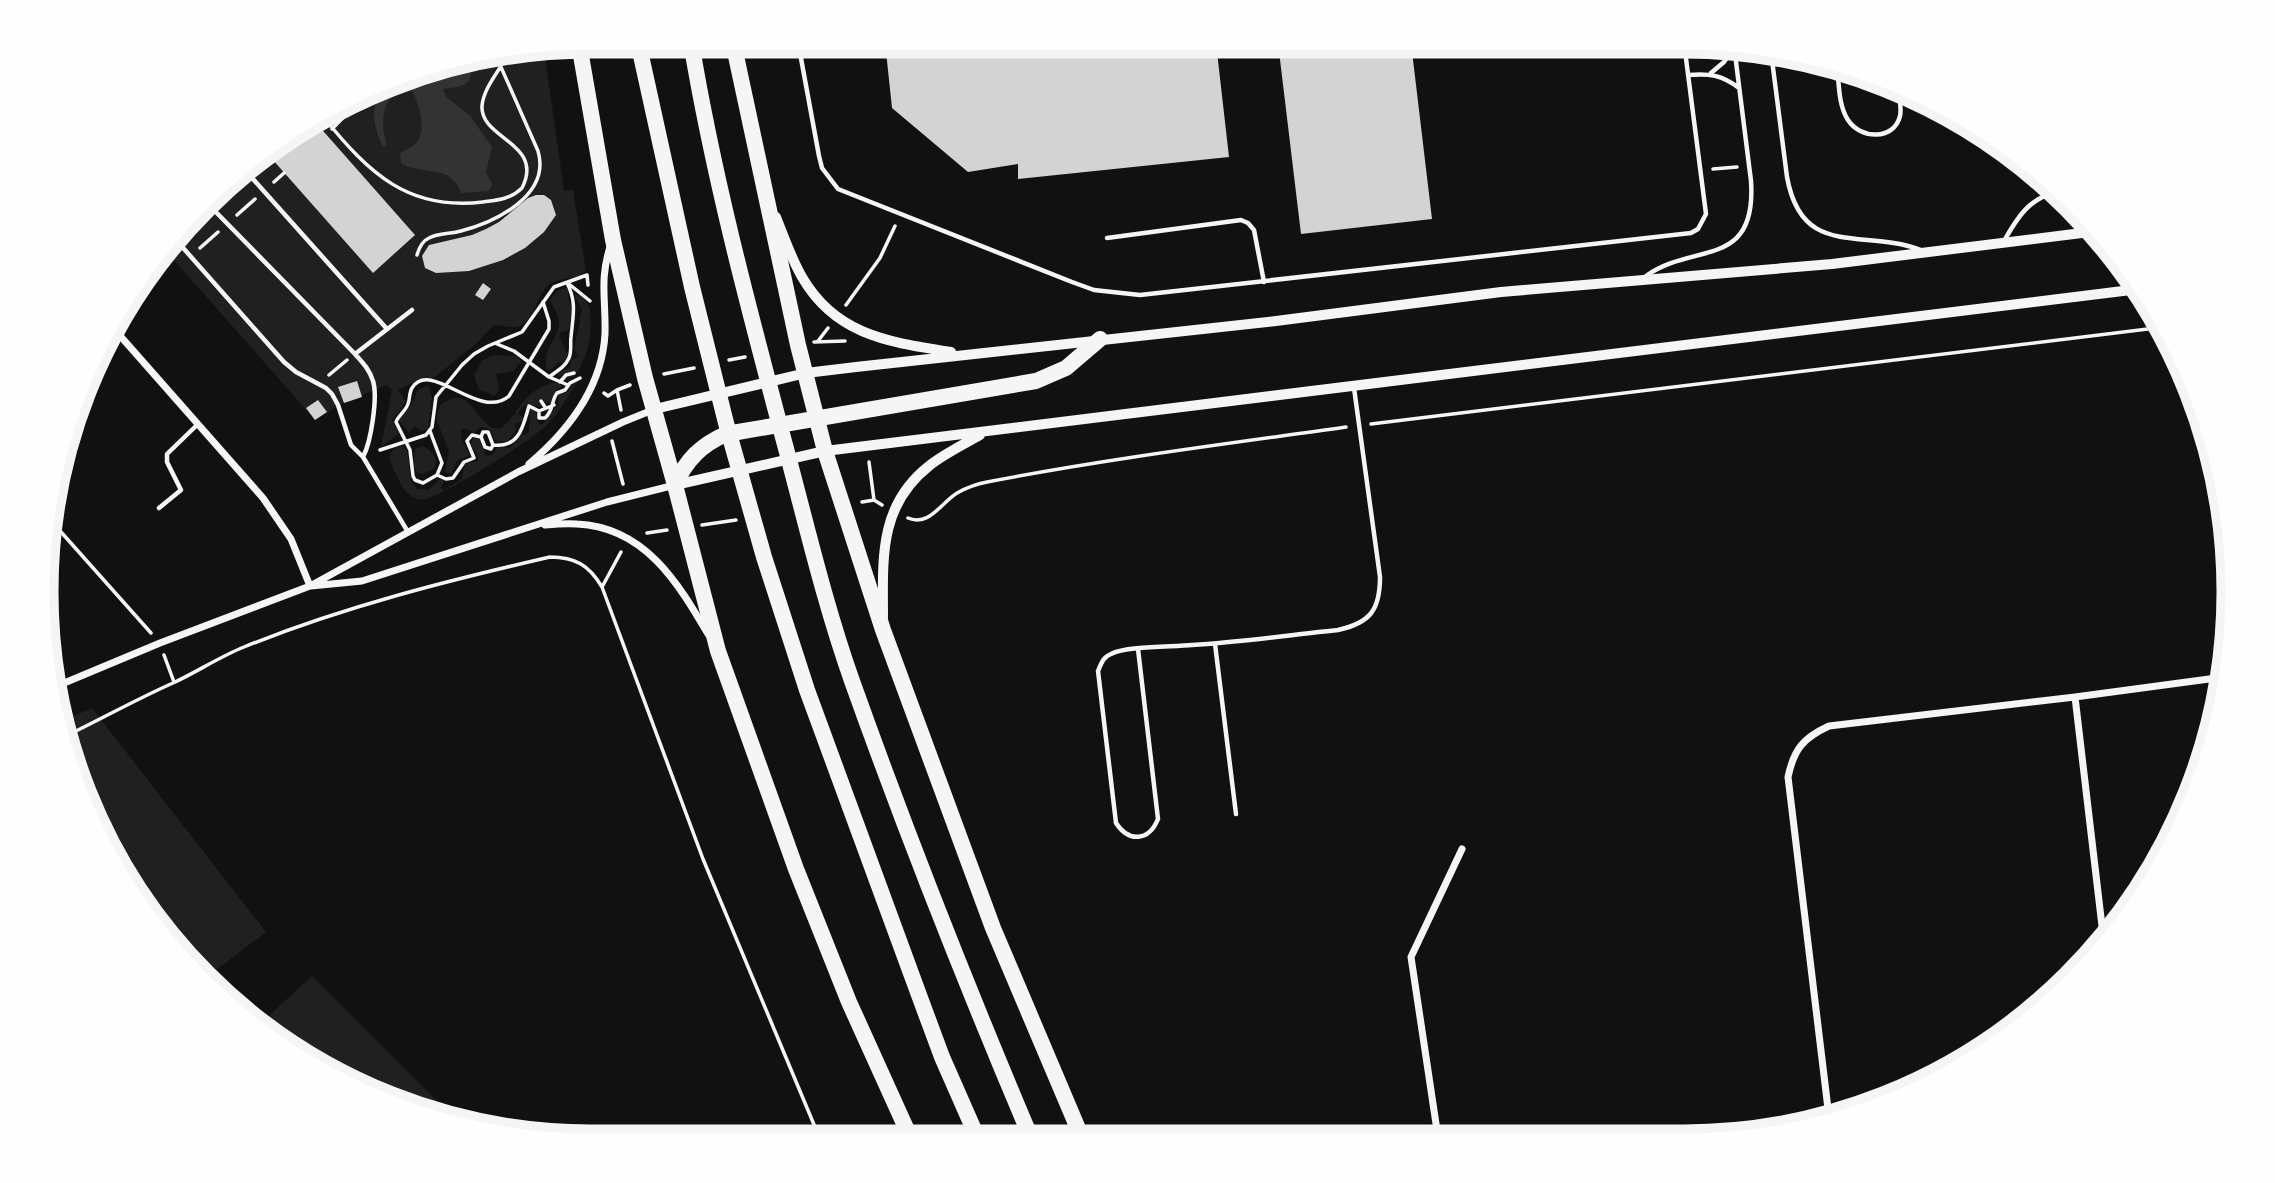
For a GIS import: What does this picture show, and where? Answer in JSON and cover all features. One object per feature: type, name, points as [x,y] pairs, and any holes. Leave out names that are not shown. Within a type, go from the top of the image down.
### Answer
[{"type":"highway","points":[[581,54],[613,240],[645,378],[676,485],[718,651],[796,869],[849,1002],[906,1129]]},
{"type":"highway","points":[[641,54],[692,287],[726,423],[764,557],[807,690],[928,1020],[974,1129]]},
{"type":"highway","points":[[693,54],[706,133],[763,361],[811,542],[851,678],[965,981],[1027,1129]]},
{"type":"highway","points":[[736,54],[825,452],[883,630],[993,928],[1078,1129]]},
{"type":"highway","points":[[676,485],[690,459],[712,440],[741,430],[1036,381],[1066,368],[1100,339]]},
{"type":"street","points":[[766,191],[802,278],[822,304],[837,317],[870,336],[890,342],[964,354]]},
{"type":"street","points":[[63,684],[310,586],[518,472],[623,422],[655,409],[806,373],[1276,321],[1501,292],[1736,274],[2083,233]]},
{"type":"street","points":[[518,472],[560,435],[592,385],[603,351],[603,272],[613,240]]},
{"type":"street","points":[[310,586],[362,581],[626,496],[825,452],[2128,290]]},
{"type":"street","points":[[120,335],[278,518],[302,562],[310,586]]},
{"type":"street","points":[[883,630],[884,547],[894,511],[903,494],[929,466],[986,432]]},
{"type":"street","points":[[534,525],[579,524],[596,527],[628,540],[645,551],[674,579],[718,651]]},
{"type":"street","points":[[1828,1108],[1788,776],[1791,760],[1813,733],[1829,726],[2213,678]]},
{"type":"street","points":[[2075,697],[2102,928]]},
{"type":"street","points":[[1437,1129],[1411,957],[1462,849]]},
{"type":"lane","points":[[800,54],[822,168],[838,189],[1072,282],[1105,292],[1140,295],[1691,233],[1698,229],[1706,214],[1685,54]]},
{"type":"lane","points":[[1710,73],[1728,56]]},
{"type":"lane","points":[[1640,281],[1664,265],[1710,254],[1727,246],[1740,234],[1749,218],[1751,181],[1735,57]]},
{"type":"lane","points":[[1772,62],[1790,195],[1798,211],[1826,234],[1844,239],[1895,242],[1928,253]]},
{"type":"lane","points":[[1688,75],[1710,73],[1726,78],[1739,88]]},
{"type":"lane","points":[[1839,78],[1846,117],[1860,131],[1881,135],[1890,131],[1901,114],[1899,100]]},
{"type":"lane","points":[[251,176],[387,329]]},
{"type":"lane","points":[[2003,243],[2023,210],[2046,196]]},
{"type":"lane","points":[[214,210],[355,354],[370,374],[375,391],[369,441],[363,457]]},
{"type":"lane","points":[[1107,238],[1241,220],[1254,230],[1264,282]]},
{"type":"lane","points":[[181,245],[284,362],[332,394],[351,445],[363,457],[408,532]]},
{"type":"lane","points":[[355,354],[412,310]]},
{"type":"lane","points":[[1138,649],[1158,818],[1154,829],[1145,836],[1133,837],[1123,833],[1116,823],[1098,671],[1102,660],[1111,653],[1138,649],[1338,630],[1357,626],[1372,613],[1380,596],[1380,577],[1353,387]]},
{"type":"lane","points":[[159,508],[181,490],[166,462],[167,454],[198,424]]},
{"type":"lane","points":[[1215,643],[1236,814]]},
{"type":"path","points":[[416,255],[421,245],[429,238],[457,233],[489,221],[506,211],[533,189],[540,174],[541,158],[500,63]]},
{"type":"path","points":[[328,123],[360,159],[392,186],[433,200],[474,203],[504,199],[518,192],[524,185],[527,172],[524,156],[489,123],[482,109],[484,97],[502,66]]},
{"type":"path","points":[[332,129],[347,114]]},
{"type":"path","points":[[524,185],[533,189]]},
{"type":"path","points":[[818,341],[880,258],[900,214]]},
{"type":"path","points":[[363,457],[426,435],[432,427],[434,402],[445,384],[474,354],[522,332],[554,287],[586,275],[592,303],[567,283]]},
{"type":"path","points":[[549,377],[564,367],[570,355],[575,309],[572,292],[567,283]]},
{"type":"path","points":[[430,431],[442,463],[437,475],[428,483],[415,480],[406,440],[396,420],[405,409],[412,388],[421,382],[445,384],[482,402],[496,404],[509,396],[549,329],[543,301]]},
{"type":"path","points":[[894,511],[912,520],[921,520],[956,494],[982,483],[1117,458],[1359,425],[2152,328]]},
{"type":"path","points":[[495,343],[514,351],[549,377],[568,385]]},
{"type":"path","points":[[319,383],[355,354]]},
{"type":"path","points":[[539,411],[539,418],[543,419],[549,415],[555,395],[580,377],[585,368]]},
{"type":"path","points":[[560,382],[566,375],[574,373]]},
{"type":"path","points":[[592,385],[608,396],[617,390]]},
{"type":"path","points":[[541,401],[545,407]]},
{"type":"path","points":[[539,411],[554,405]]},
{"type":"path","points":[[481,437],[486,449],[491,449],[493,445],[505,445],[515,440],[527,420],[529,406],[539,411]]},
{"type":"path","points":[[481,437],[483,432],[488,432],[493,445]]},
{"type":"path","points":[[437,475],[446,479],[456,476],[464,461],[474,458],[468,438],[472,435],[481,437]]},
{"type":"path","points":[[58,529],[160,643],[174,682]]},
{"type":"path","points":[[602,587],[628,540]]},
{"type":"path","points":[[73,732],[242,647],[335,614],[446,581],[550,556],[581,562],[593,573],[602,587],[698,846],[816,1129]]},
{"type":"shaded area","points":[[545,56],[564,190],[573,190],[586,271],[550,284],[523,325],[494,325],[477,343],[432,379],[418,380],[398,390],[406,401],[392,420],[399,433],[381,447],[392,390],[387,385],[343,403],[315,420],[171,257],[237,188],[264,165],[323,126],[386,95],[419,83],[487,65]]},
{"type":"shaded area","points":[[471,69],[468,82],[443,89],[446,97],[470,116],[492,147],[486,172],[492,184],[489,191],[461,193],[450,177],[401,163],[400,154],[415,144],[422,124],[411,88],[394,95],[385,109],[383,126],[387,145],[383,147],[375,124],[375,106],[378,99],[386,95]]},
{"type":"shaded area","points":[[558,290],[569,290],[571,308],[570,328],[559,336],[568,355],[564,362],[557,363],[548,371],[546,358],[559,322],[550,300]]},
{"type":"shaded area","points":[[574,295],[587,303],[591,326],[583,362],[578,371],[571,378],[563,380],[575,373],[574,371],[558,376],[557,373],[570,368],[571,360],[578,356],[574,349],[582,310]]},
{"type":"shaded area","points":[[494,355],[516,356],[521,361],[514,371],[496,374],[499,391],[494,396],[479,389],[474,376],[482,361]]},
{"type":"shaded area","points":[[575,381],[577,382],[549,423],[527,441],[489,465],[451,488],[426,499],[415,498],[402,486],[389,458],[393,449],[402,446],[407,450],[411,482],[417,489],[428,490],[440,479],[445,480],[440,488],[444,490],[461,480],[465,464],[478,461],[471,444],[473,438],[479,437],[486,456],[492,455],[498,447],[510,448],[529,432],[530,408],[536,412],[538,423],[542,425],[558,404],[558,395],[568,392]]},
{"type":"shaded area","points":[[552,383],[559,383],[562,387],[557,389],[550,403],[540,399],[540,407],[523,407],[518,414],[524,418],[515,423],[516,430],[508,441],[498,442],[485,427],[474,433],[461,429],[461,438],[470,455],[457,461],[451,474],[445,472],[449,451],[436,419],[440,405],[460,398],[485,422],[500,429],[526,398]]},
{"type":"shaded area","points":[[428,385],[432,397],[428,429],[421,431],[414,426],[409,433],[399,421],[412,404],[417,391]]},
{"type":"shaded area","points":[[422,446],[432,452],[436,462],[434,469],[423,474],[418,473],[413,466],[415,449]]},
{"type":"shaded area","points":[[92,708],[266,932],[213,972],[165,919],[126,860],[95,797],[70,718]]},
{"type":"shaded area","points":[[312,976],[443,1107],[386,1088],[354,1073],[323,1057],[265,1019]]},
{"type":"building","points":[[886,54],[1217,54],[1229,157],[1018,179],[1018,164],[968,172],[892,108]]},
{"type":"building","points":[[1279,54],[1412,54],[1432,219],[1301,234]]},
{"type":"building","points":[[320,128],[415,235],[373,273],[272,159]]},
{"type":"building","points":[[536,195],[544,195],[551,200],[556,215],[544,232],[525,248],[503,260],[469,271],[436,273],[425,268],[422,256],[429,245],[486,229]]},
{"type":"building","points":[[483,283],[491,289],[483,300],[475,295]]},
{"type":"building","points":[[357,381],[362,397],[344,403],[338,387]]},
{"type":"building","points":[[318,400],[327,412],[315,420],[306,408]]}]
